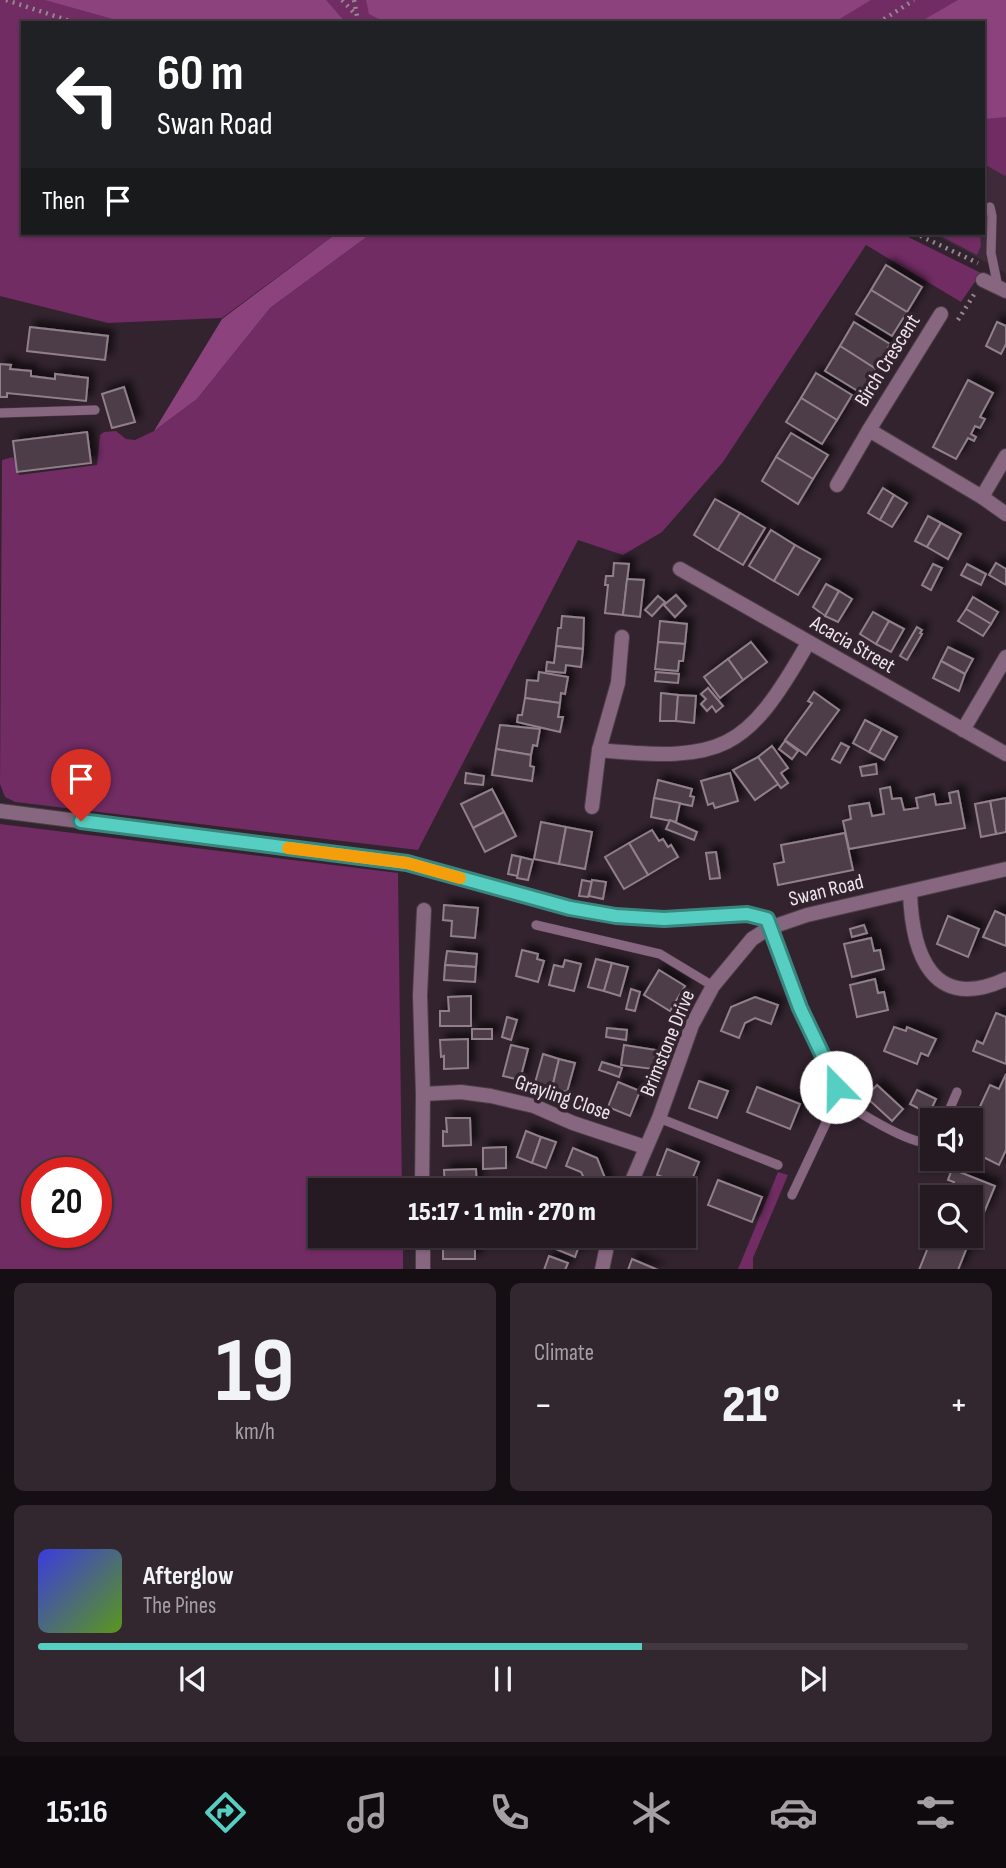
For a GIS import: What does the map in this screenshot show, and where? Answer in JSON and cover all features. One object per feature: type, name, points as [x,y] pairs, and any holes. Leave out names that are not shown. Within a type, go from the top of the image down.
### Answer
[{"type":"street","points":[[983,280],[1002,289]]},
{"type":"street","name":"Birch Crescent","points":[[837,485],[941,314]]},
{"type":"street","name":"Birch Crescent","points":[[869,430],[1006,514]]},
{"type":"street","points":[[982,497],[1006,456]]},
{"type":"street","name":"Acacia Street","points":[[680,569],[1006,754]]},
{"type":"street","points":[[592,807],[599,750],[618,683],[622,637]]},
{"type":"street","points":[[599,750],[651,755],[691,753],[718,747],[746,731],[770,705],[808,643]]},
{"type":"street","points":[[963,730],[1006,657]]},
{"type":"street","name":"Swan Road","points":[[0,811],[407,863],[570,908],[616,916],[664,919],[747,914],[767,919],[769,928],[807,915],[1006,869]]},
{"type":"street","points":[[909,892],[916,944],[926,969],[934,978],[944,985],[967,989],[993,985],[1006,979]]},
{"type":"street","points":[[422,1178],[420,995],[424,910]]},
{"type":"street","name":"Brimstone Drive","points":[[633,1178],[659,1118],[692,1025],[713,986],[752,939],[769,928]]},
{"type":"street","name":"Grayling Close","points":[[423,1094],[461,1092],[534,1106],[573,1124],[645,1147]]},
{"type":"street","points":[[422,1248],[423,1269]]},
{"type":"street","points":[[602,1269],[607,1248]]},
{"type":"lane","points":[[990,207],[991,253],[1002,289]]},
{"type":"lane","points":[[0,413],[95,410]]},
{"type":"lane","points":[[536,925],[660,954],[713,986]]},
{"type":"lane","points":[[769,928],[800,1008],[834,1079],[836,1097],[792,1195]]},
{"type":"lane","points":[[950,1108],[957,1092]]},
{"type":"lane","points":[[836,1097],[861,1115],[920,1141]]},
{"type":"lane","points":[[659,1118],[778,1165]]},
{"type":"path","points":[[6,0],[70,21]]},
{"type":"path","points":[[342,0],[360,21]]},
{"type":"path","points":[[354,0],[357,16]]},
{"type":"path","points":[[881,21],[914,0]]},
{"type":"path","points":[[918,235],[984,265],[983,280],[960,320],[941,314]]},
{"type":"shaded area","points":[[0,0],[1006,0],[1005,176],[985,165],[985,21],[21,21],[21,235],[334,235],[222,318],[108,323],[0,296]]},
{"type":"shaded area","points":[[45,0],[326,0],[344,21],[120,21]]},
{"type":"shaded area","points":[[366,0],[871,0],[836,21],[383,21],[369,14]]},
{"type":"shaded area","points":[[958,0],[1006,0],[1006,117],[985,119],[985,21],[921,21]]},
{"type":"shaded area","points":[[1006,117],[1006,273],[936,235],[985,235],[985,119]]},
{"type":"shaded area","points":[[334,235],[369,235],[270,308],[197,399],[154,431],[222,319]]},
{"type":"shaded area","points":[[369,235],[904,235],[981,273],[961,302],[866,245],[723,462],[662,532],[623,555],[578,540],[418,850],[15,802],[5,797],[0,784],[2,460],[13,457],[19,475],[97,465],[100,435],[116,431],[126,439],[135,440],[154,431],[197,399],[270,308]]},
{"type":"shaded area","points":[[939,235],[980,235],[981,246],[977,255]]},
{"type":"shaded area","points":[[0,824],[398,873],[402,1178],[308,1178],[308,1248],[403,1248],[403,1269],[0,1269]]},
{"type":"shaded area","points":[[778,1172],[788,1175],[753,1258],[753,1269],[738,1269]]},
{"type":"building","points":[[886,265],[922,287],[907,312],[871,290]]},
{"type":"building","points":[[871,290],[907,312],[892,336],[856,314]]},
{"type":"building","points":[[854,322],[890,344],[876,369],[840,346]]},
{"type":"building","points":[[997,322],[1006,326],[1006,344],[1001,354],[986,346]]},
{"type":"building","points":[[30,327],[108,336],[105,360],[27,351]]},
{"type":"building","points":[[840,346],[876,369],[861,393],[825,371]]},
{"type":"building","points":[[0,364],[11,365],[10,369],[31,371],[31,376],[55,379],[55,374],[88,378],[86,401],[7,393],[7,397],[0,397]]},
{"type":"building","points":[[816,373],[852,395],[837,420],[801,398]]},
{"type":"building","points":[[968,380],[993,393],[980,417],[985,419],[980,428],[975,426],[971,434],[976,437],[974,441],[968,438],[956,459],[933,447]]},
{"type":"building","points":[[124,387],[135,422],[112,428],[102,394]]},
{"type":"building","points":[[801,398],[837,420],[822,444],[786,422]]},
{"type":"building","points":[[87,432],[91,463],[17,472],[13,441]]},
{"type":"building","points":[[791,433],[828,455],[813,479],[776,457]]},
{"type":"building","points":[[776,457],[813,479],[798,504],[762,481]]},
{"type":"building","points":[[883,488],[894,495],[880,520],[868,513]]},
{"type":"building","points":[[894,495],[907,503],[892,527],[880,520]]},
{"type":"building","points":[[715,499],[740,513],[718,550],[694,535]]},
{"type":"building","points":[[740,513],[765,528],[743,565],[718,550]]},
{"type":"building","points":[[928,516],[941,523],[927,547],[915,541]]},
{"type":"building","points":[[941,523],[961,534],[948,559],[927,547]]},
{"type":"building","points":[[771,530],[795,545],[774,581],[749,566]]},
{"type":"building","points":[[795,545],[820,559],[798,595],[774,581]]},
{"type":"building","points":[[614,563],[629,564],[623,615],[605,613],[608,585],[605,585],[606,576],[613,576]]},
{"type":"building","points":[[996,563],[1006,569],[1006,585],[989,575]]},
{"type":"building","points":[[933,564],[942,568],[931,590],[922,585]]},
{"type":"building","points":[[967,564],[986,574],[981,585],[961,575]]},
{"type":"building","points":[[627,579],[644,580],[640,617],[623,615]]},
{"type":"building","points":[[826,584],[839,591],[825,616],[813,607]]},
{"type":"building","points":[[839,591],[852,599],[838,622],[825,616]]},
{"type":"building","points":[[676,595],[686,606],[675,617],[664,605]]},
{"type":"building","points":[[658,596],[665,602],[652,616],[645,610]]},
{"type":"building","points":[[973,597],[998,612],[991,624],[966,609]]},
{"type":"building","points":[[966,609],[991,624],[983,636],[958,621]]},
{"type":"building","points":[[873,612],[889,621],[876,644],[860,634]]},
{"type":"building","points":[[562,616],[584,618],[583,649],[556,646]]},
{"type":"building","points":[[660,621],[687,624],[685,644],[658,642]]},
{"type":"building","points":[[889,621],[904,629],[891,652],[876,644]]},
{"type":"building","points":[[917,627],[922,630],[922,634],[907,660],[900,656]]},
{"type":"building","points":[[658,642],[685,644],[683,661],[679,661],[678,671],[655,669]]},
{"type":"building","points":[[751,642],[767,662],[743,680],[728,659]]},
{"type":"building","points":[[556,646],[583,649],[581,667],[566,665],[565,673],[546,671],[547,662],[554,663]]},
{"type":"building","points":[[948,647],[973,659],[965,674],[941,661]]},
{"type":"building","points":[[728,659],[743,680],[720,698],[704,677]]},
{"type":"building","points":[[941,661],[965,674],[959,691],[933,678]]},
{"type":"building","points":[[539,672],[568,677],[565,694],[561,693],[560,703],[525,698],[527,680],[538,681]]},
{"type":"building","points":[[656,672],[679,674],[678,683],[655,681]]},
{"type":"building","points":[[708,688],[723,706],[716,712],[712,706],[707,711],[701,704],[706,699],[701,694]]},
{"type":"building","points":[[814,692],[839,710],[806,755],[785,740],[812,703],[808,701]]},
{"type":"building","points":[[661,693],[678,695],[676,721],[660,721]]},
{"type":"building","points":[[678,695],[696,696],[694,723],[676,721]]},
{"type":"building","points":[[525,698],[560,703],[558,717],[563,717],[560,732],[517,722],[518,715],[522,715]]},
{"type":"building","points":[[865,720],[882,729],[869,752],[853,743]]},
{"type":"building","points":[[500,725],[540,729],[537,746],[533,745],[531,755],[496,749]]},
{"type":"building","points":[[882,729],[897,737],[884,760],[869,752]]},
{"type":"building","points":[[785,741],[798,751],[792,759],[779,749]]},
{"type":"building","points":[[841,743],[849,747],[840,763],[832,759]]},
{"type":"building","points":[[772,746],[788,768],[781,773],[788,783],[781,788],[758,757]]},
{"type":"building","points":[[496,749],[531,755],[530,766],[534,767],[532,781],[492,775]]},
{"type":"building","points":[[758,757],[778,784],[755,800],[733,770]]},
{"type":"building","points":[[876,764],[877,774],[862,776],[860,767]]},
{"type":"building","points":[[466,773],[484,776],[483,785],[465,783]]},
{"type":"building","points":[[730,773],[738,801],[715,808],[713,803],[708,805],[701,781]]},
{"type":"building","points":[[658,780],[692,789],[692,806],[654,798]]},
{"type":"building","points":[[890,787],[892,799],[901,798],[904,810],[918,808],[916,798],[934,794],[936,805],[951,803],[949,793],[958,791],[965,828],[849,849],[843,821],[851,819],[849,806],[869,803],[872,816],[884,814],[880,789]]},
{"type":"building","points":[[492,789],[504,812],[473,828],[461,804]]},
{"type":"building","points":[[654,798],[680,803],[676,822],[651,817]]},
{"type":"building","points":[[1006,798],[1006,832],[996,834],[990,801]]},
{"type":"building","points":[[990,801],[996,834],[981,837],[975,804]]},
{"type":"building","points":[[504,812],[516,836],[485,852],[473,828]]},
{"type":"building","points":[[670,820],[697,832],[694,840],[666,829]]},
{"type":"building","points":[[541,822],[566,827],[559,864],[534,859]]},
{"type":"building","points":[[566,827],[592,832],[585,869],[559,864]]},
{"type":"building","points":[[652,830],[659,841],[663,839],[668,847],[671,845],[678,857],[648,875],[629,843]]},
{"type":"building","points":[[845,833],[853,870],[778,885],[774,864],[784,862],[781,845]]},
{"type":"building","points":[[629,843],[648,875],[624,889],[605,857]]},
{"type":"building","points":[[716,852],[720,878],[710,879],[706,853]]},
{"type":"building","points":[[512,855],[521,857],[518,876],[508,874]]},
{"type":"building","points":[[521,857],[533,860],[528,880],[517,878]]},
{"type":"building","points":[[582,880],[592,882],[588,897],[579,896]]},
{"type":"building","points":[[592,880],[606,882],[603,899],[589,896]]},
{"type":"building","points":[[444,905],[478,908],[475,938],[451,936],[452,921],[443,920]]},
{"type":"building","points":[[995,911],[1006,916],[1006,946],[983,937]]},
{"type":"building","points":[[948,916],[979,929],[968,957],[937,944]]},
{"type":"building","points":[[864,925],[867,933],[852,937],[850,929]]},
{"type":"building","points":[[871,938],[874,951],[880,950],[884,969],[852,977],[844,944]]},
{"type":"building","points":[[522,950],[538,954],[537,959],[544,961],[538,982],[516,976]]},
{"type":"building","points":[[447,951],[477,954],[476,967],[445,965]]},
{"type":"building","points":[[596,959],[612,963],[604,991],[588,987]]},
{"type":"building","points":[[565,960],[581,964],[574,991],[549,985],[554,965],[563,967]]},
{"type":"building","points":[[612,963],[628,967],[620,996],[604,991]]},
{"type":"building","points":[[445,965],[476,967],[475,982],[444,980]]},
{"type":"building","points":[[659,970],[685,986],[670,1011],[644,995]]},
{"type":"building","points":[[875,979],[878,993],[884,992],[888,1010],[857,1017],[850,985]]},
{"type":"building","points":[[631,989],[640,992],[635,1011],[626,1009]]},
{"type":"building","points":[[471,996],[471,1026],[440,1026],[440,1011],[449,1011],[448,997]]},
{"type":"building","points":[[755,997],[778,1005],[771,1024],[755,1018],[745,1023],[739,1038],[721,1031],[731,1007]]},
{"type":"building","points":[[996,1013],[1006,1017],[1006,1064],[973,1051],[977,1041],[983,1044]]},
{"type":"building","points":[[507,1017],[517,1020],[511,1040],[502,1037]]},
{"type":"building","points":[[894,1027],[906,1031],[907,1027],[936,1039],[928,1056],[921,1053],[917,1064],[884,1051]]},
{"type":"building","points":[[607,1028],[627,1030],[626,1040],[606,1037]]},
{"type":"building","points":[[472,1029],[492,1029],[492,1039],[472,1039]]},
{"type":"building","points":[[468,1039],[468,1068],[444,1069],[440,1040]]},
{"type":"building","points":[[511,1045],[528,1049],[520,1080],[503,1076]]},
{"type":"building","points":[[624,1045],[656,1050],[653,1069],[621,1065]]},
{"type":"building","points":[[543,1054],[559,1059],[552,1088],[535,1083]]},
{"type":"building","points":[[559,1059],[575,1063],[567,1092],[552,1088]]},
{"type":"building","points":[[602,1062],[622,1068],[619,1077],[599,1070]]},
{"type":"building","points":[[1006,1074],[1006,1150],[999,1165],[983,1157],[983,1108],[979,1108],[990,1085],[999,1089]]},
{"type":"building","points":[[699,1081],[728,1091],[717,1118],[689,1108]]},
{"type":"building","points":[[618,1082],[640,1091],[630,1116],[608,1107]]},
{"type":"building","points":[[877,1085],[903,1109],[892,1121],[866,1097]]},
{"type":"building","points":[[757,1087],[800,1104],[790,1129],[747,1112]]},
{"type":"building","points":[[917,1090],[936,1099],[932,1108],[920,1109],[910,1104]]},
{"type":"building","points":[[446,1118],[470,1118],[471,1145],[443,1146],[443,1131],[447,1132]]},
{"type":"building","points":[[526,1131],[541,1137],[532,1163],[517,1157]]},
{"type":"building","points":[[541,1137],[556,1142],[546,1168],[532,1163]]},
{"type":"building","points":[[506,1147],[506,1168],[483,1169],[483,1148]]},
{"type":"building","points":[[573,1148],[597,1158],[605,1178],[584,1178],[581,1172],[566,1166]]},
{"type":"building","points":[[667,1149],[699,1162],[693,1178],[665,1178],[657,1175]]},
{"type":"building","points":[[476,1169],[476,1178],[444,1178],[444,1170]]},
{"type":"building","points":[[951,1171],[957,1171],[995,1186],[983,1215],[983,1185],[953,1185],[954,1182],[948,1180]]},
{"type":"building","points":[[718,1180],[762,1197],[752,1222],[708,1205]]},
{"type":"building","points":[[443,1248],[475,1248],[475,1259],[443,1259]]},
{"type":"building","points":[[553,1248],[578,1248],[575,1257]]},
{"type":"building","points":[[928,1248],[967,1248],[958,1269],[919,1269]]},
{"type":"building","points":[[549,1256],[568,1263],[565,1269],[544,1269]]},
{"type":"building","points":[[632,1259],[656,1269],[628,1269]]},
{"type":"slow traffic","points":[[288,848],[407,863],[460,878]]},
{"type":"route","points":[[81,821],[407,863],[570,908],[616,916],[664,919],[747,914],[764,917],[800,1008],[836,1087]]}]
